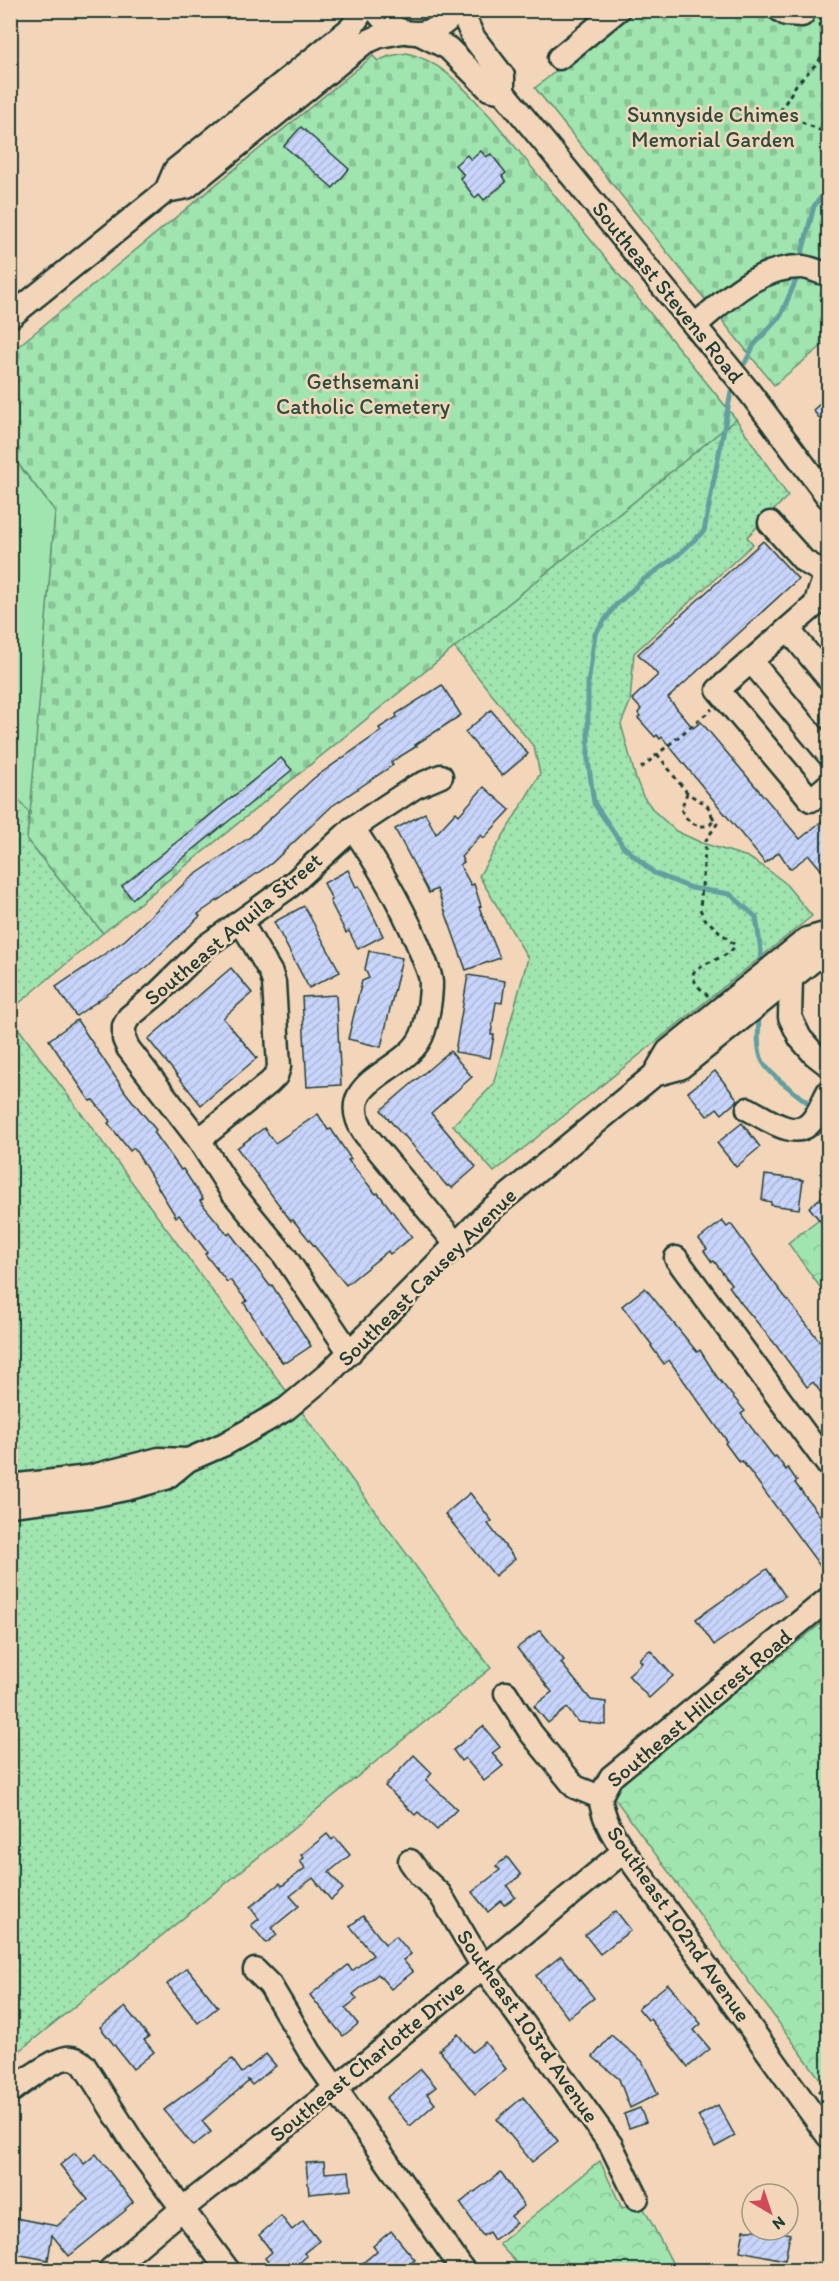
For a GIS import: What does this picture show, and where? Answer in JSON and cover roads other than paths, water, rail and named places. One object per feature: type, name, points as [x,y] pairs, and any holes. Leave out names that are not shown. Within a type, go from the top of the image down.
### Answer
[{"type":"street","points":[[10,317],[165,191],[175,170],[351,28],[363,10]]},
{"type":"street","name":"Southeast Stevens Road","points":[[376,10],[388,24],[448,48],[489,89],[503,92],[750,393],[822,474],[828,497]]},
{"type":"street","points":[[165,191],[188,187],[364,43],[380,36],[438,28],[451,18],[456,10]]},
{"type":"street","name":"Southeast Stevens Road","points":[[461,10],[473,37],[503,76],[503,92]]},
{"type":"street","points":[[559,58],[618,10]]},
{"type":"street","points":[[780,10],[786,14],[811,16]]},
{"type":"street","points":[[695,325],[749,281],[767,272],[802,267],[828,274]]},
{"type":"street","points":[[770,523],[804,561],[827,570],[816,605],[718,690],[811,800],[828,785]]},
{"type":"street","points":[[788,629],[828,678]]},
{"type":"street","points":[[751,661],[828,754]]},
{"type":"street","name":"Southeast Aquila Street","points":[[350,1353],[284,1255],[232,1192],[199,1140],[128,1048],[124,1039],[124,1026],[135,1010],[158,993],[206,946],[290,886],[353,828],[415,787],[441,776]]},
{"type":"street","points":[[353,828],[413,931],[431,982],[426,1020],[419,1041],[364,1088],[355,1105],[358,1123],[456,1244]]},
{"type":"street","points":[[199,1140],[269,1083],[276,1076],[279,1067],[274,983],[271,973],[241,922]]},
{"type":"street","name":"Southeast Causey Avenue","points":[[654,1075],[680,1068],[720,1036],[784,975],[807,939],[828,933]]},
{"type":"street","name":"Southeast Causey Avenue","points":[[10,1505],[130,1488],[166,1478],[188,1460],[225,1444],[270,1419],[310,1390],[350,1353],[456,1244],[521,1184],[654,1075],[668,1051],[721,1009],[820,955],[828,940]]},
{"type":"street","points":[[784,975],[790,1017],[800,1038],[828,1065]]},
{"type":"street","points":[[748,1109],[792,1130],[804,1130],[812,1121],[828,1092]]},
{"type":"street","points":[[676,1258],[828,1466]]},
{"type":"street","name":"Southeast Causey Avenue","points":[[10,1486],[88,1477],[159,1459],[188,1460]]},
{"type":"street","name":"Southeast Hillcrest Road","points":[[600,1797],[611,1778],[828,1599]]},
{"type":"street","name":"Southeast 102nd Avenue","points":[[506,1693],[531,1733],[575,1787],[600,1797],[602,1810],[610,1830],[624,1851],[828,2136]]},
{"type":"street","name":"Southeast Charlotte Drive","points":[[110,2271],[182,2209],[336,2088],[624,1851]]},
{"type":"street","name":"Southeast 103rd Avenue","points":[[410,1861],[420,1875],[440,1894],[483,1967],[611,2145],[637,2198]]},
{"type":"street","points":[[255,1970],[270,1985],[310,2052],[463,2271]]},
{"type":"street","points":[[10,2092],[58,2061],[69,2057],[78,2060],[84,2065],[134,2144],[228,2271]]},
{"type":"waterway","points":[[802,253],[814,206],[828,189]]},
{"type":"waterway","points":[[745,363],[754,345],[781,315],[796,280]]},
{"type":"waterway","points":[[731,392],[704,531],[677,556],[643,580],[615,606],[595,634],[588,684],[588,760],[594,803],[623,846],[654,873],[691,888],[730,894],[756,917],[761,951],[760,968]]},
{"type":"waterway","points":[[759,1013],[758,1043],[762,1060],[776,1077],[807,1102]]},
{"type":"park label","name":"Sunnyside Chimes Memorial Garden","points":[[713,126]]},
{"type":"park label","name":"Gethsemani Catholic Cemetery","points":[[363,394]]}]
